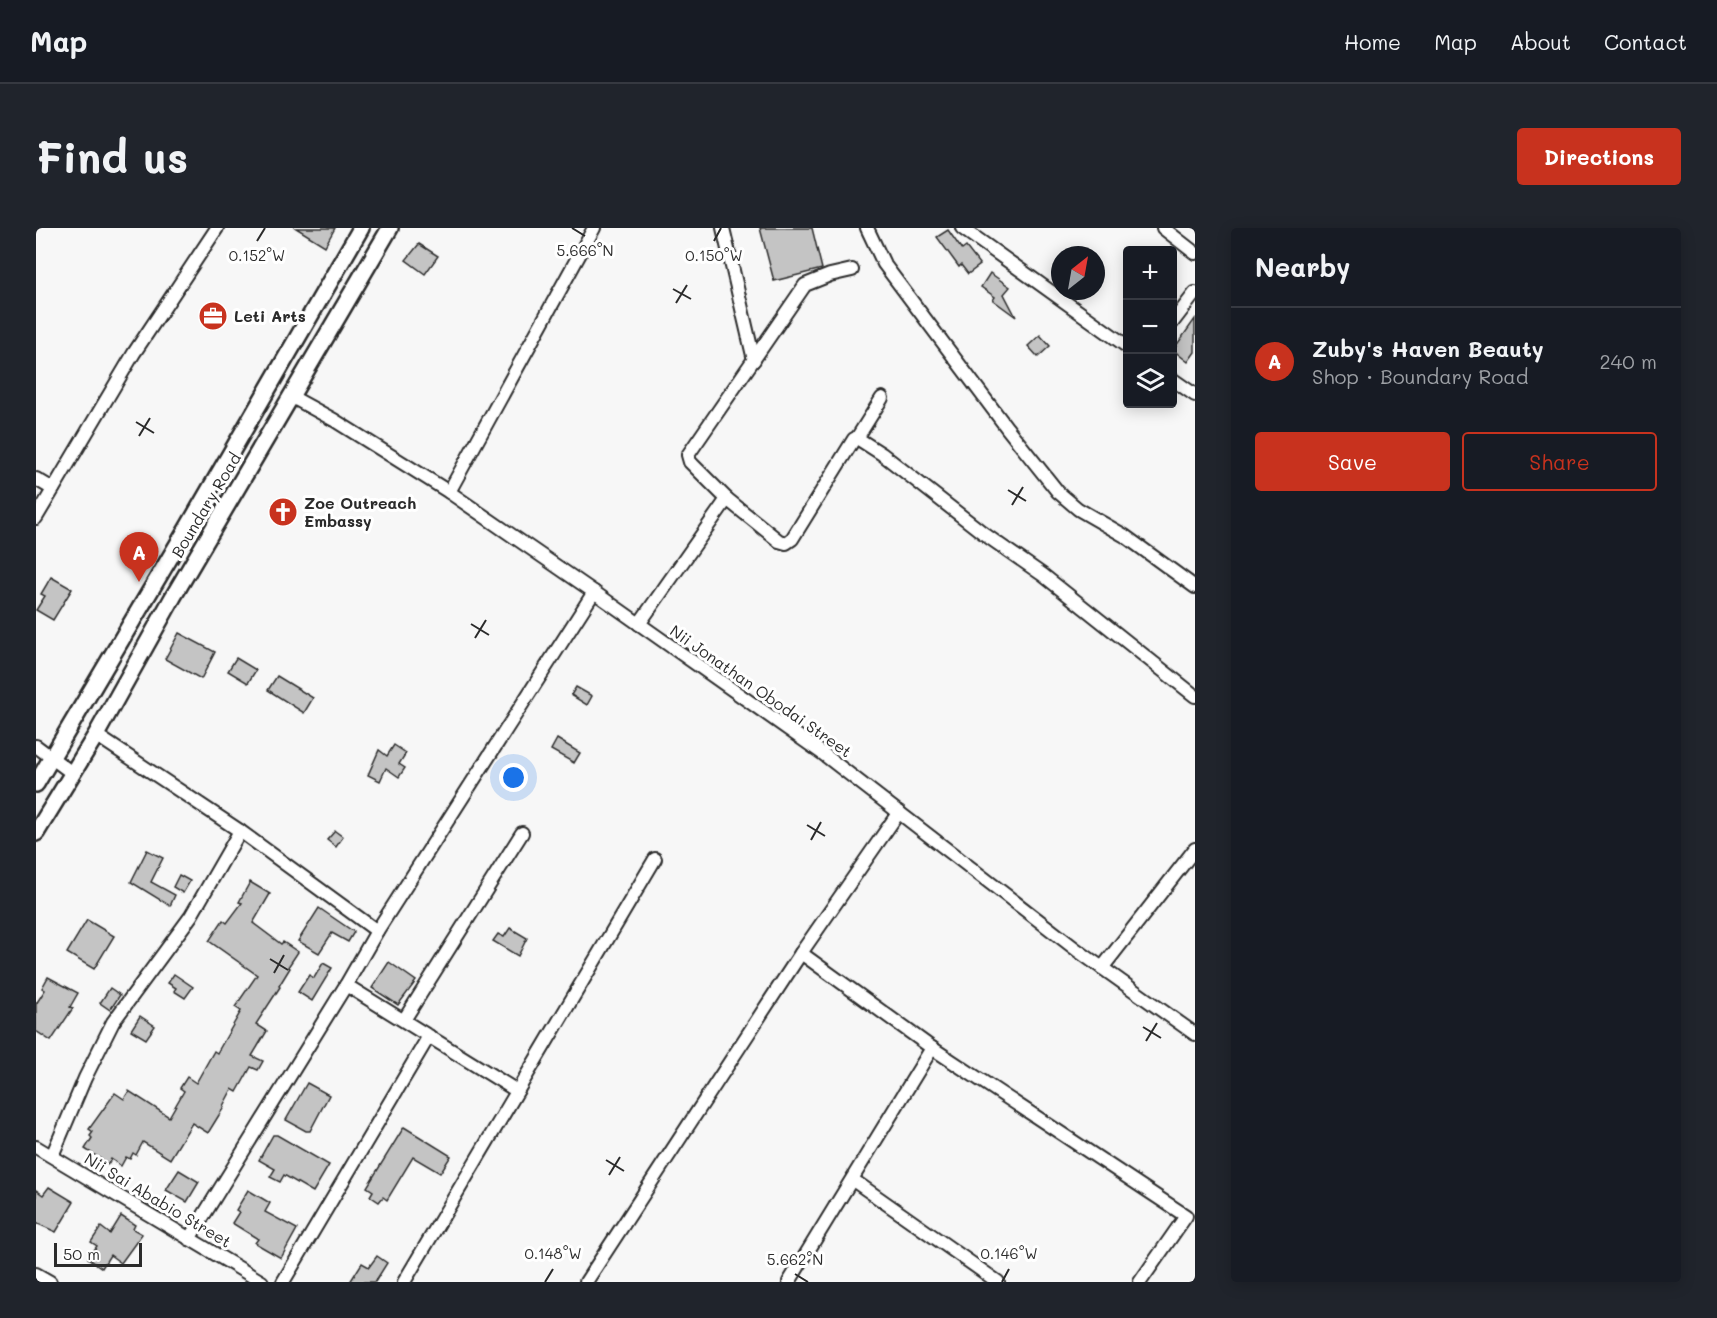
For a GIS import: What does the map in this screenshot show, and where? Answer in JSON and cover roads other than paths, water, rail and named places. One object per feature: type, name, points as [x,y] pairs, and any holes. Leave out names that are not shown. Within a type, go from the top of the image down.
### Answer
[{"type":"main road","name":"Boundary Road","points":[[36,784],[361,228]]},
{"type":"main road","name":"Boundary Road","points":[[36,832],[96,735],[173,597],[390,228]]},
{"type":"street","points":[[36,518],[134,353],[217,228]]},
{"type":"street","points":[[449,492],[594,228]]},
{"type":"street","points":[[723,228],[754,360]]},
{"type":"street","points":[[867,228],[884,264],[1058,492],[1078,508],[1125,536],[1195,587]]},
{"type":"street","points":[[963,228],[1123,343]]},
{"type":"street","points":[[1163,228],[1195,253]]},
{"type":"street","points":[[852,270],[830,275],[805,285],[688,455],[690,462],[727,499],[779,541],[786,543],[792,539],[882,398]]},
{"type":"street","points":[[1177,318],[1195,293]]},
{"type":"street","points":[[1177,382],[1195,395]]},
{"type":"street","name":"Nii Jonathan Obodai Street","points":[[292,397],[334,420],[449,492],[594,592],[822,753],[1102,968],[1195,1034]]},
{"type":"street","points":[[857,438],[882,454],[987,536],[1043,575],[1195,696]]},
{"type":"street","points":[[36,478],[53,489]]},
{"type":"street","points":[[639,624],[727,499]]},
{"type":"street","points":[[189,1239],[377,931],[594,592]]},
{"type":"street","points":[[96,735],[240,831],[377,931]]},
{"type":"street","points":[[36,746],[72,772]]},
{"type":"street","points":[[586,1282],[801,952],[899,812]]},
{"type":"street","points":[[52,1156],[85,1078],[113,1022],[191,916],[240,831]]},
{"type":"street","points":[[404,1020],[522,833]]},
{"type":"street","points":[[1102,968],[1195,849]]},
{"type":"street","points":[[404,1282],[655,859]]},
{"type":"street","points":[[801,952],[932,1048],[1186,1216],[1140,1282]]},
{"type":"street","points":[[346,985],[517,1091]]},
{"type":"street","points":[[283,1282],[429,1036]]},
{"type":"street","points":[[789,1282],[932,1048]]},
{"type":"street","name":"Nii Sai Ababio Street","points":[[36,1146],[262,1282]]},
{"type":"street","points":[[853,1180],[998,1282]]},
{"type":"street","points":[[36,1274],[50,1282]]},
{"type":"place","name":"Leti Arts","points":[[213,316]]},
{"type":"place","name":"Zoe Outreach Embassy","points":[[283,512]]},
{"type":"place","name":"Zuby's Haven Beauty","points":[[139,582]]}]
